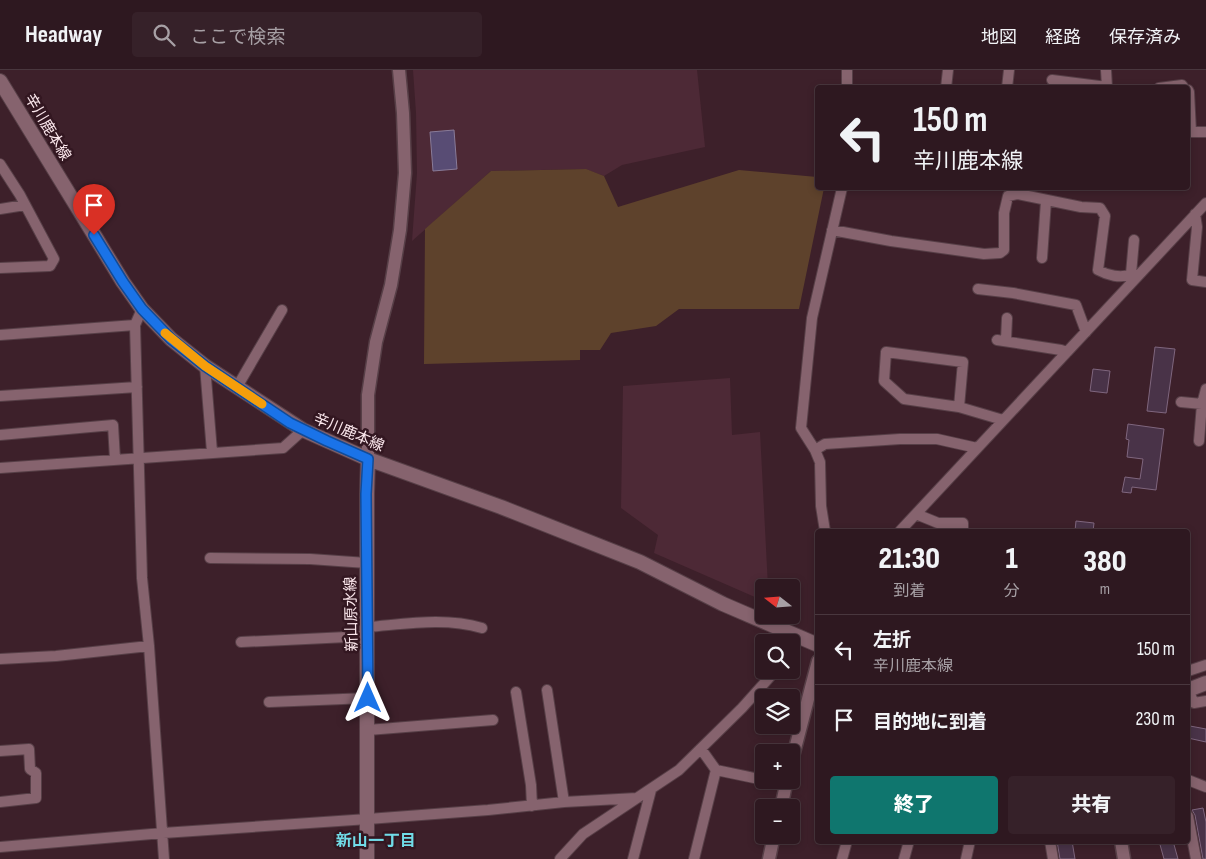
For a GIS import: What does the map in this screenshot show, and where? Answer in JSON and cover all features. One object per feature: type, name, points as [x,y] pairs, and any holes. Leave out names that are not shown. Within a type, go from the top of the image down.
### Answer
[{"type":"main road","name":"辛川鹿本線","points":[[0,81],[4,95],[142,309],[171,339],[205,366],[303,430],[368,459],[501,507],[640,562],[723,604],[815,644]]},
{"type":"main road","name":"新山原水線","points":[[367,859],[368,459]]},
{"type":"main road","points":[[1190,689],[1206,683]]},
{"type":"street","points":[[368,459],[368,395],[376,342],[391,285],[402,211],[404,165],[403,113],[399,70]]},
{"type":"street","points":[[847,85],[848,70]]},
{"type":"street","points":[[946,85],[948,70]]},
{"type":"street","points":[[1007,85],[1009,70]]},
{"type":"street","points":[[1106,70],[1107,85]]},
{"type":"street","points":[[1052,80],[1091,85]]},
{"type":"street","points":[[1190,132],[1206,132]]},
{"type":"street","points":[[0,164],[54,259],[50,266],[0,268]]},
{"type":"street","points":[[825,529],[821,506],[820,462],[801,428],[812,318],[842,190]]},
{"type":"street","points":[[832,230],[891,241],[984,254],[1000,253],[1004,250],[1004,213],[1008,196],[1018,194],[1081,207],[1100,208],[1105,216],[1098,270],[1105,274],[1126,277],[1131,274],[1134,240]]},
{"type":"street","points":[[1042,258],[1046,201]]},
{"type":"street","points":[[902,529],[1206,202]]},
{"type":"street","points":[[0,209],[25,205]]},
{"type":"street","points":[[1195,214],[1197,227],[1192,280],[1206,282]]},
{"type":"street","points":[[978,289],[1013,293],[1076,305],[1086,332]]},
{"type":"street","points":[[142,309],[136,325],[142,578],[149,646],[164,859]]},
{"type":"street","points":[[237,387],[282,310]]},
{"type":"street","points":[[1007,318],[1002,340],[1068,352]]},
{"type":"street","points":[[0,335],[136,325]]},
{"type":"street","points":[[959,407],[963,362],[886,352],[884,381],[904,400],[959,407],[1003,420]]},
{"type":"street","points":[[205,366],[212,452]]},
{"type":"street","points":[[0,396],[137,387]]},
{"type":"street","points":[[1199,441],[1202,404],[1206,389]]},
{"type":"street","points":[[1181,402],[1202,404]]},
{"type":"street","points":[[0,435],[114,425],[115,459]]},
{"type":"street","points":[[0,468],[283,448],[303,430]]},
{"type":"street","points":[[815,450],[825,444],[900,439],[937,439],[976,448]]},
{"type":"street","points":[[916,514],[938,523],[963,523],[963,529]]},
{"type":"street","points":[[210,558],[310,559],[367,563]]},
{"type":"street","points":[[241,642],[368,631],[439,621],[468,624],[482,628]]},
{"type":"street","points":[[0,659],[56,656],[149,646]]},
{"type":"street","points":[[1190,670],[1206,665]]},
{"type":"street","points":[[796,744],[815,672]]},
{"type":"street","points":[[560,859],[583,834],[679,770],[767,679]]},
{"type":"street","points":[[547,690],[564,802]]},
{"type":"street","points":[[516,692],[531,785],[532,806]]},
{"type":"street","points":[[1190,694],[1194,703],[1206,701]]},
{"type":"street","points":[[269,702],[368,698]]},
{"type":"street","points":[[368,730],[493,720]]},
{"type":"street","points":[[701,749],[716,770],[755,778]]},
{"type":"street","points":[[0,751],[29,750],[30,769],[36,773],[36,798],[0,802]]},
{"type":"street","points":[[694,859],[716,770]]},
{"type":"street","points":[[1190,781],[1206,787]]},
{"type":"street","points":[[633,859],[651,790]]},
{"type":"street","points":[[0,847],[564,802],[637,798]]},
{"type":"street","points":[[1190,827],[1196,859]]},
{"type":"street","points":[[769,859],[772,844]]},
{"type":"street","points":[[842,859],[846,844]]},
{"type":"street","points":[[904,859],[908,844]]},
{"type":"street","points":[[966,859],[969,844]]},
{"type":"street","points":[[1050,844],[1053,859]]},
{"type":"street","points":[[1122,844],[1124,859]]},
{"type":"shaded area","points":[[413,70],[697,70],[705,147],[622,165],[604,176],[585,169],[491,171],[412,241],[417,173]]},
{"type":"shaded area","points":[[454,130],[457,169],[433,171],[430,132]]},
{"type":"shaded area","points":[[586,169],[604,176],[618,207],[739,170],[815,177],[815,190],[824,190],[799,309],[679,309],[656,326],[611,333],[600,350],[580,350],[580,360],[424,364],[425,229],[491,171]]},
{"type":"shaded area","points":[[730,378],[732,435],[760,432],[768,579],[755,579],[755,597],[654,553],[658,535],[621,508],[623,386]]},
{"type":"building","points":[[1155,347],[1175,349],[1166,413],[1147,411]]},
{"type":"building","points":[[1093,369],[1110,371],[1107,393],[1090,391]]},
{"type":"building","points":[[1128,424],[1164,429],[1156,490],[1132,487],[1131,493],[1122,492],[1125,477],[1140,479],[1143,459],[1127,457],[1129,440],[1126,439]]},
{"type":"building","points":[[1076,521],[1094,523],[1093,529],[1075,529]]},
{"type":"building","points":[[1190,726],[1206,729],[1206,742],[1190,738]]},
{"type":"building","points":[[1203,808],[1206,822],[1206,859],[1203,859],[1195,815],[1192,810]]},
{"type":"building","points":[[1058,844],[1072,844],[1075,859],[1060,859]]},
{"type":"building","points":[[1160,844],[1174,844],[1178,859],[1164,859]]},
{"type":"slow traffic","points":[[165,333],[205,366],[262,404]]},
{"type":"district","name":"新山一丁目","points":[[376,840]]},
{"type":"route","points":[[94,235],[142,309],[171,339],[205,366],[290,423],[368,459],[366,494],[368,698]]}]
